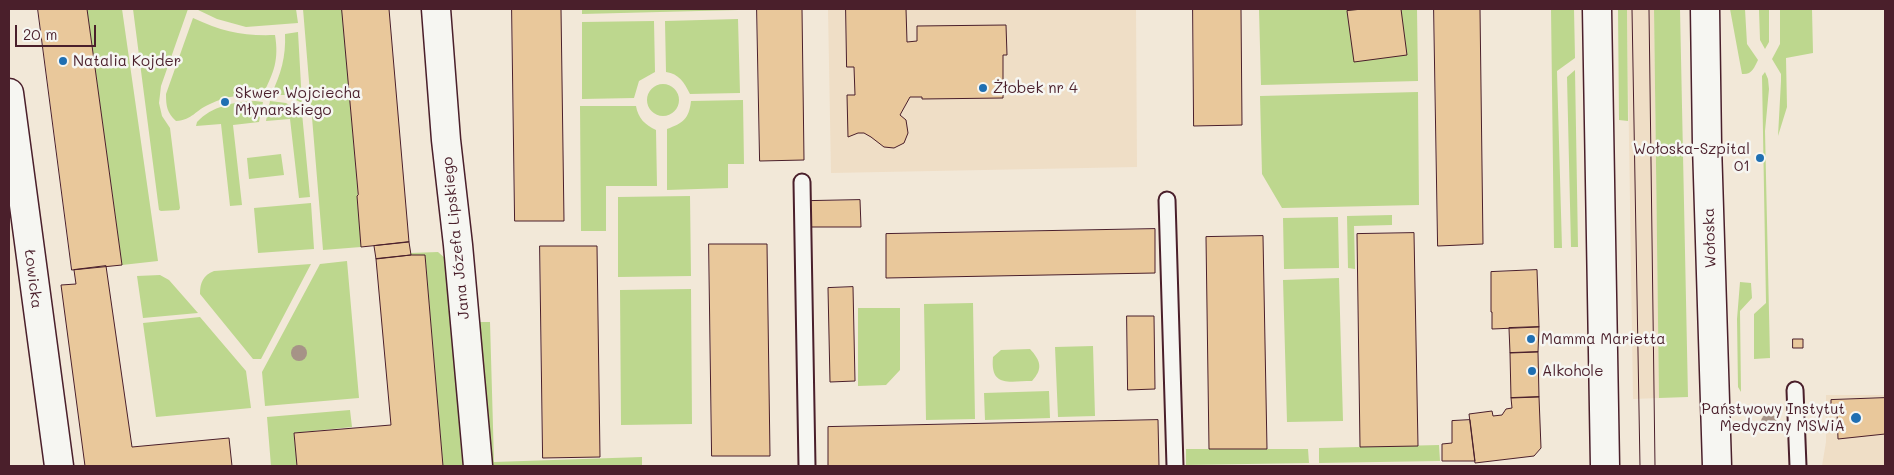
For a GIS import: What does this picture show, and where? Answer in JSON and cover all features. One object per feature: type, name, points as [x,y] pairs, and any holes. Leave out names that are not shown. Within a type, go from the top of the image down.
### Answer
[{"type":"main road","name":"Jana Józefa Lipskiego","points":[[436,9],[446,140],[458,245],[478,466]]},
{"type":"main road","points":[[1597,9],[1605,466]]},
{"type":"main road","name":"Wołoska","points":[[1704,9],[1717,466]]},
{"type":"main road","name":"Łowicka","points":[[9,92],[59,466]]},
{"type":"lane","points":[[802,182],[807,466]]},
{"type":"lane","points":[[1167,200],[1175,466]]},
{"type":"lane","points":[[1795,390],[1795,466]]},
{"type":"shaded area","name":"Żłobek nr 4","points":[[828,9],[1136,9],[1137,167],[831,173]]},
{"type":"shaded area","points":[[1627,9],[1654,9],[1659,398],[1633,399]]},
{"type":"shaded area","name":"Państwowy Instytut Medyczny MSWiA","points":[[1826,395],[1885,395],[1885,466],[1822,466],[1826,442]]},
{"type":"green space","points":[[87,9],[122,9],[158,261],[122,265]]},
{"type":"green space","points":[[133,9],[188,9],[161,86],[159,103],[162,116],[170,128],[179,210],[159,210]]},
{"type":"green space","points":[[196,9],[296,9],[298,23],[246,27],[217,19]]},
{"type":"green space","points":[[303,9],[342,9],[361,247],[323,250]]},
{"type":"green space","points":[[582,9],[738,9],[738,10],[582,14]]},
{"type":"green space","points":[[1259,9],[1417,9],[1418,81],[1261,85]]},
{"type":"green space","points":[[1551,9],[1574,9],[1575,58],[1557,71],[1562,248],[1554,248]]},
{"type":"green space","points":[[1618,9],[1627,9],[1628,121],[1619,120]]},
{"type":"green space","points":[[1654,9],[1680,9],[1688,397],[1659,398]]},
{"type":"green space","points":[[1730,9],[1745,9],[1747,44],[1758,60],[1748,73],[1742,74]]},
{"type":"green space","points":[[1759,9],[1769,9],[1769,42],[1765,49],[1760,40]]},
{"type":"green space","points":[[1780,9],[1812,9],[1813,53],[1786,58],[1787,107],[1778,136],[1781,74],[1772,59],[1780,44]]},
{"type":"green space","points":[[193,18],[214,27],[233,32],[252,35],[275,35],[276,59],[273,72],[263,94],[222,99],[205,106],[186,119],[176,121],[168,109],[166,94]]},
{"type":"green space","points":[[738,19],[740,93],[690,94],[681,79],[666,72],[665,21]]},
{"type":"green space","points":[[654,21],[655,72],[639,81],[634,98],[582,99],[582,22]]},
{"type":"green space","points":[[298,32],[302,103],[286,95],[271,95],[282,65],[285,50],[285,34]]},
{"type":"green space","points":[[1575,70],[1578,247],[1571,247],[1567,77]]},
{"type":"green space","points":[[1765,72],[1769,89],[1765,131],[1770,358],[1754,359],[1754,314],[1766,303],[1762,76]]},
{"type":"green space","points":[[663,84],[674,89],[679,100],[674,111],[663,116],[652,111],[647,100],[652,89]]},
{"type":"green space","points":[[1418,92],[1419,205],[1282,208],[1262,174],[1260,96]]},
{"type":"green space","points":[[743,100],[744,164],[728,164],[728,188],[667,190],[667,129],[684,120],[689,112],[691,101]]},
{"type":"green space","points":[[270,101],[286,103],[302,113],[310,197],[299,198],[290,119],[266,121]]},
{"type":"green space","points":[[239,102],[263,102],[259,122],[233,125],[242,205],[230,206],[221,124],[196,126],[197,122],[216,109]]},
{"type":"green space","points":[[580,106],[636,106],[638,114],[643,121],[656,130],[657,186],[606,186],[606,231],[581,231]]},
{"type":"green space","points":[[281,154],[284,175],[249,179],[247,158]]},
{"type":"green space","points":[[690,196],[691,276],[618,277],[618,197]]},
{"type":"green space","points":[[311,203],[314,249],[258,253],[254,208]]},
{"type":"green space","points":[[1392,215],[1392,225],[1354,226],[1355,269],[1348,268],[1347,216]]},
{"type":"green space","points":[[1338,217],[1339,268],[1284,269],[1283,218]]},
{"type":"green space","points":[[438,252],[446,259],[465,466],[443,466],[425,255],[411,255],[410,253]]},
{"type":"green space","points":[[347,261],[359,398],[265,406],[262,372],[320,264]]},
{"type":"green space","points":[[311,264],[261,359],[253,359],[200,294],[203,280],[214,271]]},
{"type":"green space","points":[[160,275],[169,280],[198,313],[143,318],[137,276]]},
{"type":"green space","points":[[1339,278],[1343,421],[1287,422],[1283,280]]},
{"type":"green space","points":[[1740,282],[1751,283],[1752,298],[1740,311],[1741,392],[1738,387],[1737,319]]},
{"type":"green space","points":[[691,289],[692,424],[621,425],[620,290]]},
{"type":"green space","points":[[973,303],[975,419],[926,420],[924,304]]},
{"type":"green space","points":[[858,308],[900,308],[900,370],[886,385],[858,386]]},
{"type":"green space","points":[[200,317],[246,371],[251,408],[156,417],[143,323]]},
{"type":"green space","points":[[475,322],[490,322],[494,462],[642,457],[642,466],[485,466]]},
{"type":"green space","points":[[1093,346],[1095,416],[1058,417],[1055,347]]},
{"type":"green space","points":[[1030,349],[1039,365],[1038,373],[1032,381],[1009,382],[998,378],[993,367],[993,357],[1001,350]]},
{"type":"green space","points":[[1049,391],[1050,418],[985,420],[984,393]]},
{"type":"green space","points":[[350,410],[352,427],[294,433],[297,466],[271,466],[267,417]]},
{"type":"green space","points":[[1439,445],[1440,461],[1319,463],[1319,448]]},
{"type":"green space","points":[[1186,449],[1308,449],[1309,463],[1186,465]]},
{"type":"building","points":[[38,9],[87,9],[122,265],[72,270]]},
{"type":"building","points":[[342,9],[389,9],[409,242],[361,247]]},
{"type":"building","points":[[512,9],[561,9],[564,221],[515,221]]},
{"type":"building","points":[[757,9],[802,9],[804,160],[760,161]]},
{"type":"building","points":[[846,9],[906,9],[907,42],[917,41],[917,26],[1006,25],[1007,55],[1003,55],[1003,98],[922,99],[922,97],[910,97],[900,115],[906,120],[908,133],[904,143],[894,148],[884,147],[864,133],[848,137],[847,95],[855,95],[854,67],[847,67]]},
{"type":"building","points":[[1193,9],[1241,9],[1242,125],[1194,126]]},
{"type":"building","points":[[1401,9],[1407,55],[1354,62],[1347,11]]},
{"type":"building","points":[[1434,9],[1480,9],[1483,244],[1438,246]]},
{"type":"building","points":[[860,200],[861,227],[810,227],[810,201]]},
{"type":"building","points":[[1155,229],[1155,273],[886,278],[886,234]]},
{"type":"building","points":[[1414,233],[1418,446],[1360,447],[1357,234]]},
{"type":"building","points":[[1263,236],[1267,449],[1209,449],[1206,237]]},
{"type":"building","points":[[409,242],[411,255],[376,259],[374,246]]},
{"type":"building","points":[[709,244],[767,244],[770,456],[712,456]]},
{"type":"building","points":[[540,246],[597,246],[600,457],[543,458]]},
{"type":"building","points":[[425,255],[443,466],[297,466],[294,433],[391,425],[376,259]]},
{"type":"building","points":[[106,266],[132,447],[229,438],[232,466],[85,466],[61,285],[76,284],[74,270]]},
{"type":"building","points":[[1537,270],[1539,327],[1492,329],[1491,272]]},
{"type":"building","points":[[853,287],[855,381],[830,382],[828,288]]},
{"type":"building","points":[[1127,316],[1154,316],[1155,389],[1128,390]]},
{"type":"building","points":[[1539,327],[1538,352],[1510,353],[1509,328]]},
{"type":"building","points":[[1793,339],[1803,339],[1803,348],[1793,348]]},
{"type":"building","points":[[1538,352],[1539,397],[1511,398],[1510,353]]},
{"type":"building","points":[[1539,397],[1541,448],[1534,456],[1475,463],[1469,414],[1492,411],[1493,416],[1502,415],[1506,409],[1512,408],[1511,398]]},
{"type":"building","points":[[1885,398],[1885,434],[1838,439],[1837,412],[1831,412],[1831,400]]},
{"type":"building","points":[[1158,420],[1159,466],[828,466],[828,427]]},
{"type":"building","points":[[1470,420],[1475,461],[1442,461],[1442,444],[1452,443],[1452,421]]},
{"type":"tram line","points":[[1632,9],[1640,466]]},
{"type":"tram line","points":[[1649,9],[1655,466]]},
{"type":"place","name":"Natalia Kojder","points":[[63,61]]},
{"type":"place","name":"Żłobek nr 4","points":[[983,88]]},
{"type":"place","name":"Skwer Wojciecha Młynarskiego","points":[[225,102]]},
{"type":"place","name":"Wołoska-Szpital 01","points":[[1760,158]]},
{"type":"place","name":"Mamma Marietta","points":[[1531,339]]},
{"type":"place","name":"Alkohole","points":[[1532,371]]},
{"type":"place","name":"Państwowy Instytut Medyczny MSWiA","points":[[1856,418]]}]
